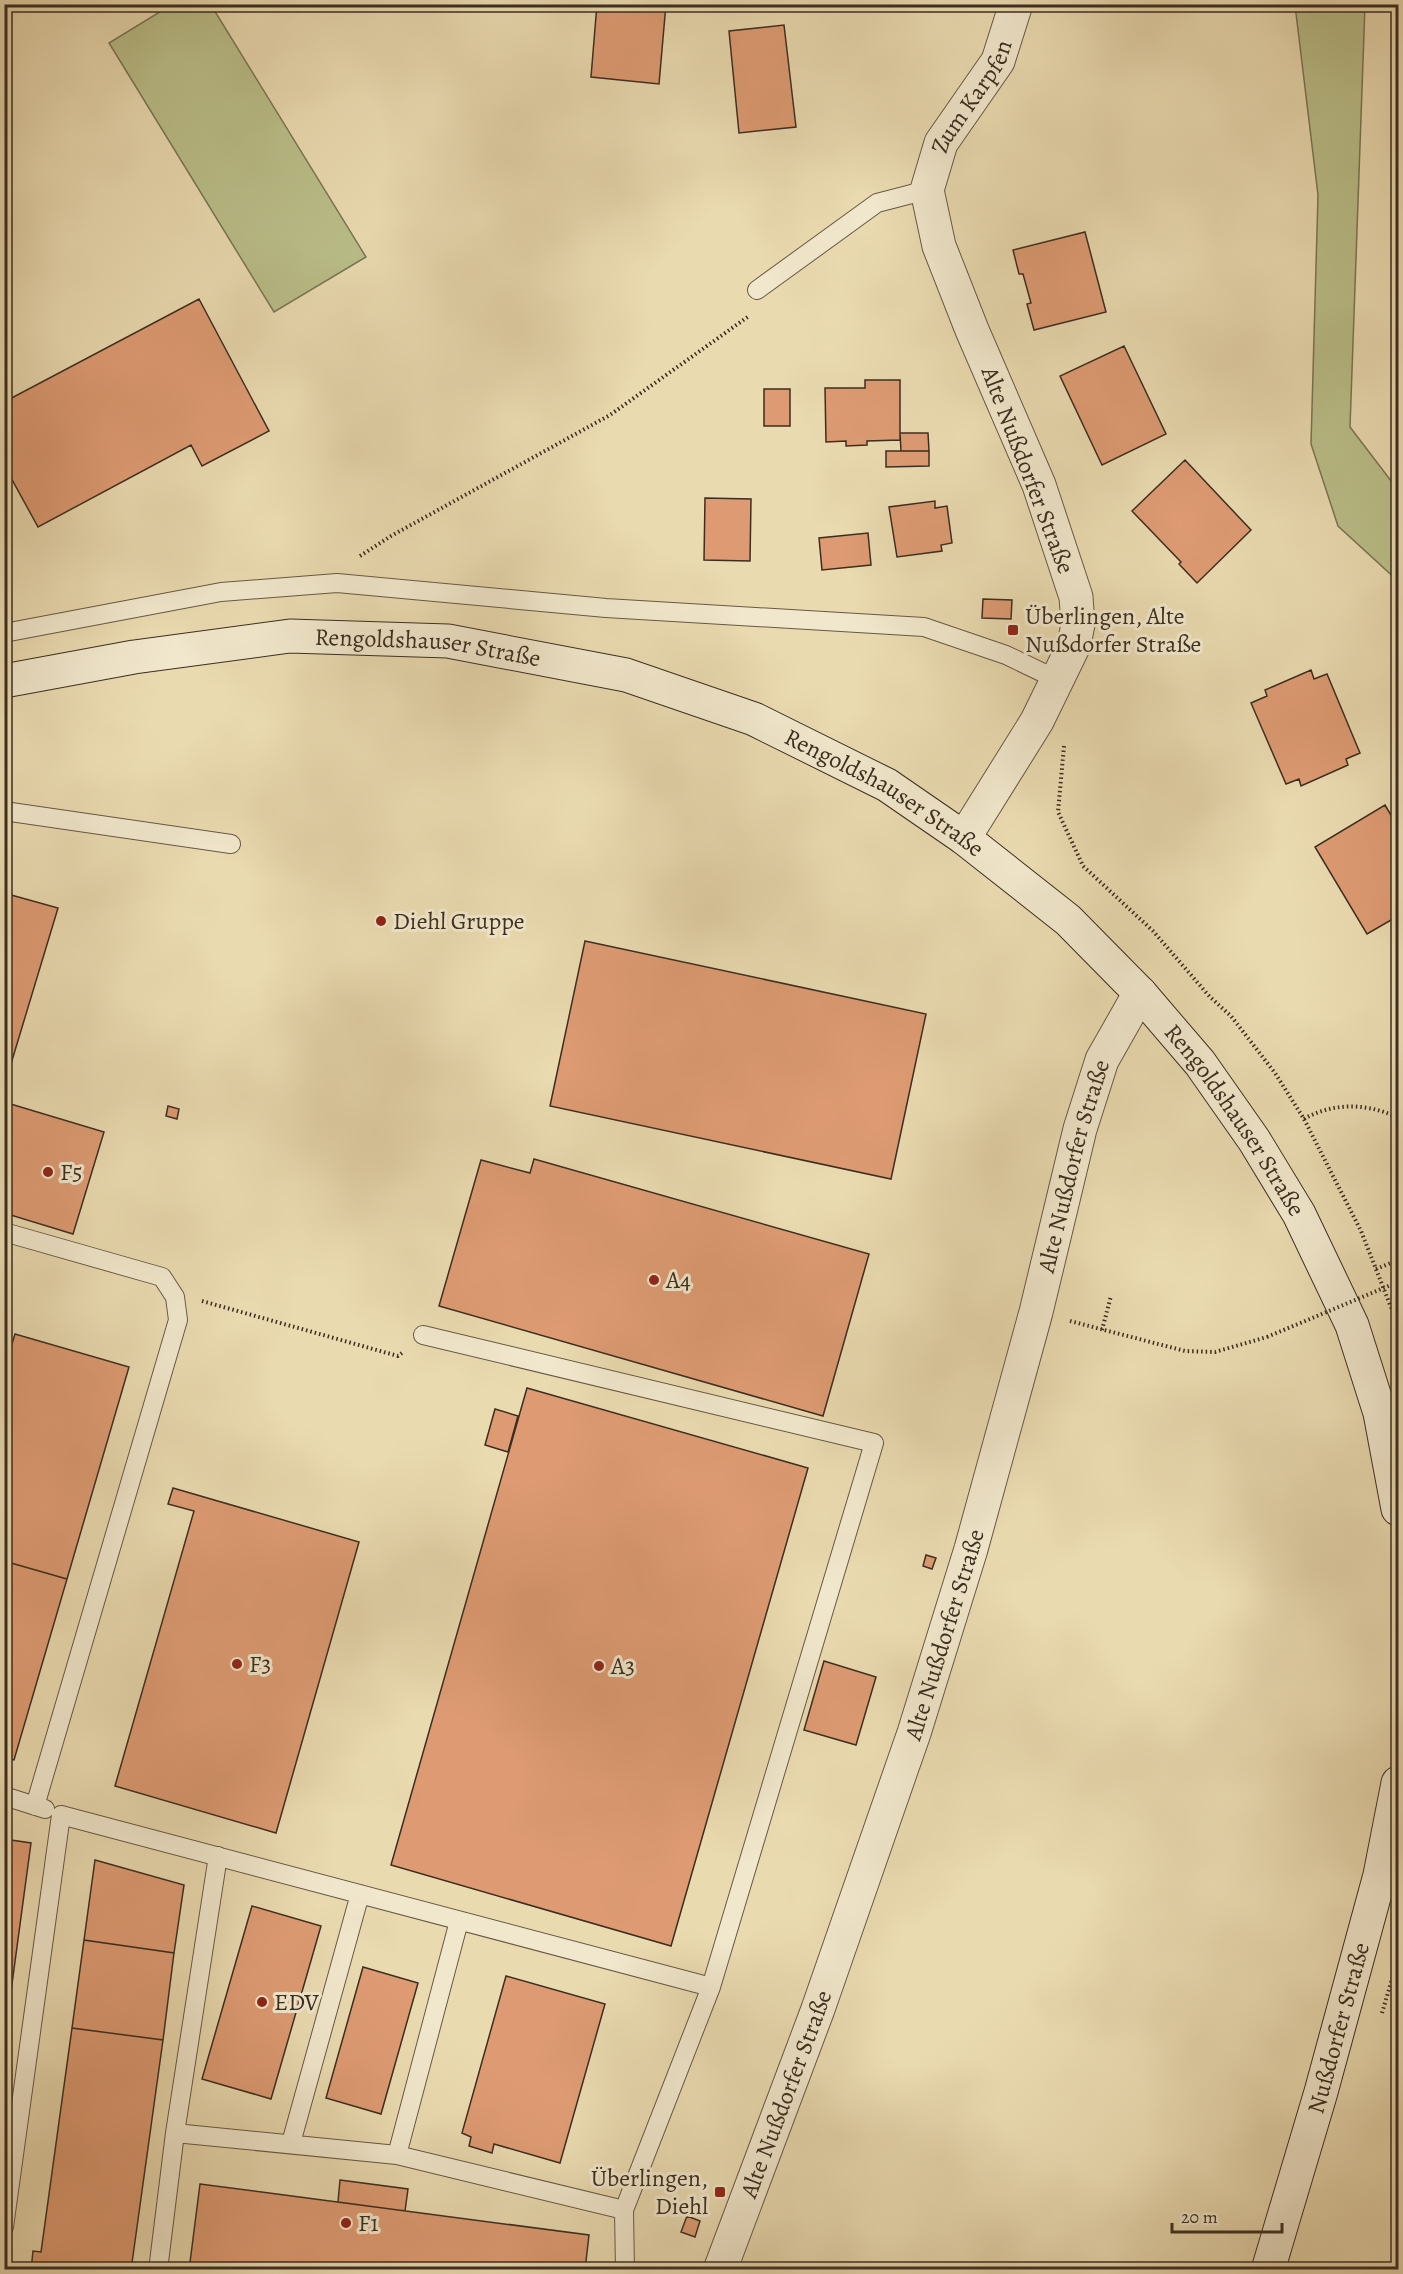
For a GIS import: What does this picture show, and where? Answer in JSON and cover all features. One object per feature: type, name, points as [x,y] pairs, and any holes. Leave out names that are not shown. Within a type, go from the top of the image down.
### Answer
[{"type":"street","name":"Zum Karpfen","points":[[927,190],[941,142],[998,61],[1016,4]]},
{"type":"street","name":"Alte Nußdorfer Straße","points":[[927,190],[939,246],[972,330],[1039,484],[1076,597],[1078,624],[1074,645],[1058,680],[1031,730],[964,838]]},
{"type":"street","name":"Rengoldshauser Straße","points":[[4,681],[134,657],[290,636],[448,641],[626,675],[754,719],[886,785],[964,838],[1068,920],[1140,993],[1213,1082],[1254,1140],[1303,1223],[1331,1279],[1355,1336],[1380,1413],[1398,1509]]},
{"type":"street","name":"Alte Nußdorfer Straße","points":[[720,2270],[818,2009],[914,1732],[971,1549],[1036,1311],[1080,1129],[1102,1060],[1140,993]]},
{"type":"street","name":"Nußdorfer Straße","points":[[1268,2270],[1321,2092],[1380,1875],[1398,1783]]},
{"type":"lane","points":[[757,290],[877,203],[927,190]]},
{"type":"lane","points":[[4,633],[221,592],[337,583],[606,608],[924,627],[1006,655],[1058,680]]},
{"type":"lane","points":[[4,811],[231,844]]},
{"type":"lane","points":[[4,1232],[162,1277],[175,1297],[178,1320],[35,1806]]},
{"type":"lane","points":[[423,1335],[874,1443],[711,1987],[624,2210],[625,2270]]},
{"type":"lane","points":[[4,1796],[60,1815],[711,1987]]},
{"type":"lane","points":[[4,2227],[60,1815]]},
{"type":"lane","points":[[158,2270],[175,2133],[218,1856]]},
{"type":"lane","points":[[291,2143],[360,1894]]},
{"type":"lane","points":[[397,2155],[459,1921]]},
{"type":"lane","points":[[175,2133],[397,2155],[624,2210]]},
{"type":"path","points":[[337,583],[356,559],[391,536],[610,415],[706,349],[757,310],[757,290]]},
{"type":"path","points":[[1065,740],[1058,812],[1083,866],[1153,931],[1210,997],[1231,1016],[1275,1073],[1304,1119],[1361,1231],[1398,1324]]},
{"type":"path","points":[[1304,1119],[1332,1108],[1356,1106],[1385,1112],[1398,1118]]},
{"type":"path","points":[[1376,1269],[1398,1260]]},
{"type":"path","points":[[1036,1311],[1185,1351],[1215,1352],[1267,1337],[1398,1282]]},
{"type":"path","points":[[1102,1330],[1111,1296]]},
{"type":"path","points":[[175,1297],[213,1302],[398,1356],[423,1335]]},
{"type":"green space","points":[[171,5],[211,5],[366,257],[274,312],[109,43]]},
{"type":"green space","points":[[1295,5],[1365,5],[1350,427],[1398,490],[1398,581],[1338,526],[1311,444],[1318,195]]},
{"type":"building","points":[[597,4],[666,4],[659,84],[591,77]]},
{"type":"building","points":[[784,25],[796,127],[739,133],[729,31]]},
{"type":"building","points":[[1085,232],[1106,312],[1034,330],[1027,304],[1031,303],[1023,274],[1019,274],[1013,250]]},
{"type":"building","points":[[199,299],[269,431],[202,466],[191,445],[38,527],[4,465],[4,402]]},
{"type":"building","points":[[1124,346],[1166,434],[1102,465],[1060,376]]},
{"type":"building","points":[[865,380],[900,380],[900,440],[867,441],[867,445],[846,446],[846,441],[826,442],[825,388],[865,388]]},
{"type":"building","points":[[764,389],[790,389],[790,426],[764,426]]},
{"type":"building","points":[[900,433],[928,433],[929,451],[901,451]]},
{"type":"building","points":[[886,451],[929,451],[929,466],[886,467]]},
{"type":"building","points":[[1185,460],[1251,530],[1197,583],[1179,564],[1181,562],[1132,511]]},
{"type":"building","points":[[705,498],[751,499],[750,561],[704,560]]},
{"type":"building","points":[[935,501],[935,508],[947,506],[952,543],[941,545],[942,551],[897,557],[889,507]]},
{"type":"building","points":[[868,533],[871,565],[822,570],[819,538]]},
{"type":"building","points":[[983,599],[1012,600],[1011,619],[982,618]]},
{"type":"building","points":[[1311,670],[1314,679],[1327,674],[1360,753],[1346,759],[1348,765],[1301,786],[1299,779],[1286,784],[1251,703],[1267,696],[1265,690]]},
{"type":"building","points":[[1385,805],[1398,827],[1398,916],[1367,934],[1315,847]]},
{"type":"building","points":[[4,893],[58,908],[4,1087]]},
{"type":"building","points":[[585,941],[926,1014],[891,1179],[550,1106]]},
{"type":"building","name":"F5","points":[[4,1102],[104,1132],[73,1234],[4,1213]]},
{"type":"building","points":[[168,1106],[179,1109],[177,1119],[166,1116]]},
{"type":"building","name":"A4","points":[[534,1159],[869,1254],[823,1416],[439,1306],[481,1160],[530,1173]]},
{"type":"building","points":[[15,1334],[129,1367],[67,1579],[4,1561],[4,1370]]},
{"type":"building","name":"A3","points":[[527,1388],[808,1468],[671,1946],[391,1865]]},
{"type":"building","points":[[495,1409],[518,1416],[508,1452],[485,1445]]},
{"type":"building","name":"F3","points":[[173,1488],[359,1542],[276,1833],[115,1786],[194,1511],[168,1504]]},
{"type":"building","points":[[926,1555],[936,1558],[932,1569],[923,1566]]},
{"type":"building","points":[[4,1561],[67,1579],[14,1760],[4,1758]]},
{"type":"building","points":[[824,1661],[876,1677],[856,1745],[804,1730]]},
{"type":"building","points":[[4,1839],[31,1843],[4,2043]]},
{"type":"building","points":[[95,1860],[184,1885],[174,1953],[84,1940]]},
{"type":"building","name":"EDV","points":[[252,1906],[321,1926],[271,2099],[202,2079]]},
{"type":"building","points":[[84,1940],[174,1953],[163,2040],[72,2028]]},
{"type":"building","points":[[363,1967],[418,1983],[381,2114],[326,2098]]},
{"type":"building","points":[[506,1976],[605,2004],[560,2163],[494,2144],[492,2153],[469,2146],[471,2137],[462,2133]]},
{"type":"building","points":[[72,2028],[163,2040],[131,2270],[31,2270],[33,2251],[41,2252]]},
{"type":"building","points":[[340,2180],[408,2189],[405,2211],[338,2202]]},
{"type":"building","name":"F1","points":[[200,2184],[589,2235],[585,2270],[189,2270]]},
{"type":"building","points":[[687,2216],[700,2221],[695,2237],[681,2232]]},
{"type":"place","name":"Überlingen, Alte Nußdorfer Straße","points":[[1013,630]]},
{"type":"place","name":"Diehl Gruppe","points":[[381,921]]},
{"type":"place","name":"F5","points":[[48,1172]]},
{"type":"place","name":"A4","points":[[654,1280]]},
{"type":"place","name":"F3","points":[[237,1664]]},
{"type":"place","name":"A3","points":[[599,1666]]},
{"type":"place","name":"EDV","points":[[262,2002]]},
{"type":"place","name":"Überlingen, Diehl","points":[[720,2192]]},
{"type":"place","name":"F1","points":[[346,2223]]}]
